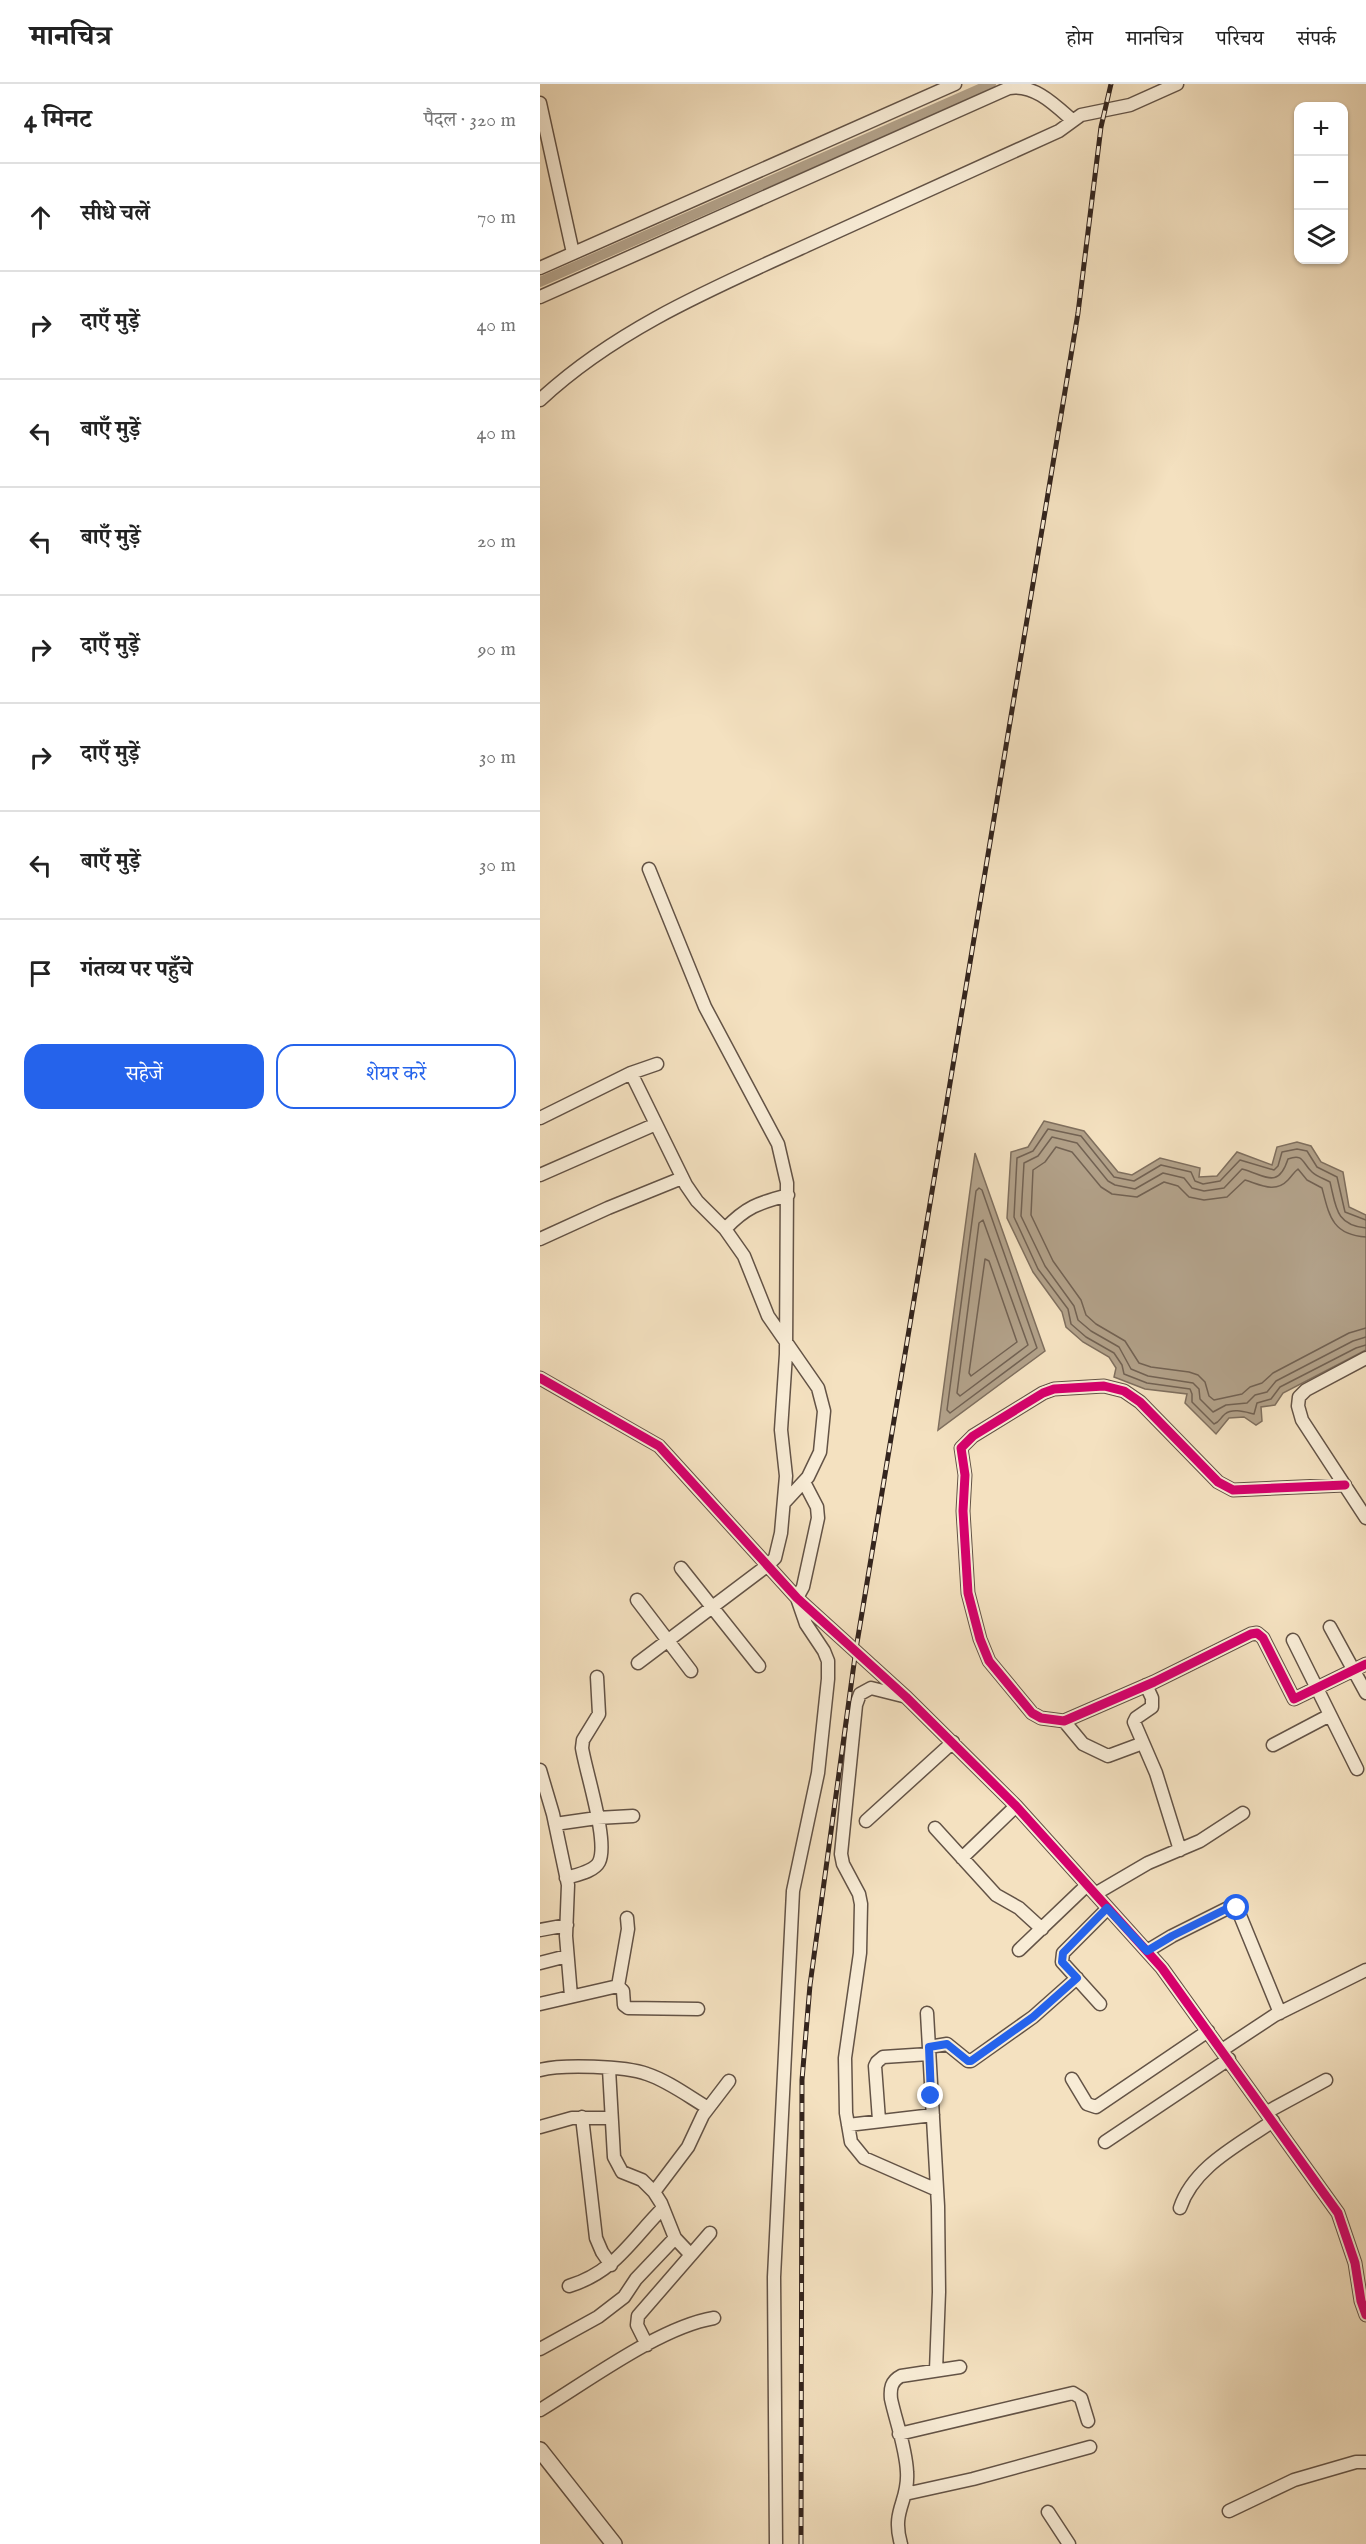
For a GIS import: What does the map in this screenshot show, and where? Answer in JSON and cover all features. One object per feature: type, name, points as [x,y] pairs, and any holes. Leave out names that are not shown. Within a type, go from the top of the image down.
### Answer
[{"type":"street","points":[[540,268],[955,84]]},
{"type":"street","points":[[1145,98],[1147,84]]},
{"type":"street","points":[[540,400],[601,351],[668,310],[731,279],[1059,131],[1072,120],[1145,98],[1177,84]]},
{"type":"street","points":[[540,297],[1009,88],[1028,87],[1038,92],[1072,120]]},
{"type":"street","points":[[540,103],[573,253]]},
{"type":"street","points":[[638,1663],[775,1558],[786,1476],[781,1430],[786,1344],[788,1196],[778,1144],[705,1007],[649,869]]},
{"type":"street","points":[[540,1118],[631,1073],[657,1064]]},
{"type":"street","points":[[631,1073],[682,1178],[697,1202],[725,1229],[744,1256],[768,1316],[818,1388],[824,1411],[820,1452],[804,1482],[784,1503]]},
{"type":"street","points":[[540,1174],[656,1124]]},
{"type":"street","points":[[540,1239],[682,1178]]},
{"type":"street","points":[[725,1229],[740,1214],[756,1203],[788,1196]]},
{"type":"street","points":[[1366,1358],[1306,1390],[1299,1397],[1298,1406],[1302,1420],[1366,1518]]},
{"type":"street","points":[[540,1378],[659,1446],[797,1598],[906,1697],[1016,1806],[1147,1951],[1270,2116],[1338,2213],[1361,2266],[1361,2301],[1366,2315]]},
{"type":"street","points":[[1345,1485],[1233,1490],[1218,1482],[1140,1402],[1124,1391],[1104,1386],[1054,1389],[964,1442],[961,1448],[965,1475],[963,1512],[968,1593],[980,1639],[989,1661],[1032,1713],[1041,1718],[1064,1721],[1257,1633],[1265,1642],[1291,1697],[1296,1699],[1366,1664]]},
{"type":"street","points":[[776,2544],[774,2277],[793,1891],[818,1773],[828,1679],[828,1660],[806,1624],[797,1598],[803,1587],[818,1518],[817,1507],[804,1482]]},
{"type":"street","points":[[681,1568],[759,1666]]},
{"type":"street","points":[[637,1600],[691,1671]]},
{"type":"street","points":[[1330,1627],[1366,1693]]},
{"type":"street","points":[[1293,1640],[1357,1769]]},
{"type":"street","points":[[566,1878],[599,1864],[603,1837],[582,1748],[583,1740],[599,1714],[597,1677]]},
{"type":"street","points":[[1146,1685],[1152,1698],[1152,1707],[1134,1720],[1156,1773],[1180,1850]]},
{"type":"street","points":[[906,1697],[872,1688],[860,1694],[856,1705],[841,1854],[843,1864],[859,1894],[861,1904],[860,1953],[845,2058],[848,2126],[851,2142],[864,2158],[937,2190]]},
{"type":"street","points":[[1273,1745],[1330,1715]]},
{"type":"street","points":[[1064,1721],[1083,1744],[1108,1756],[1143,1743]]},
{"type":"street","points":[[866,1821],[952,1742]]},
{"type":"street","points":[[540,1770],[568,1885],[567,1956],[571,1996]]},
{"type":"street","points":[[962,1858],[1016,1806]]},
{"type":"street","points":[[1019,1950],[1091,1890],[1200,1841],[1243,1814]]},
{"type":"street","points":[[555,1824],[633,1816]]},
{"type":"street","points":[[935,1827],[996,1895],[1019,1908],[1042,1929]]},
{"type":"street","points":[[1100,2004],[1062,1962],[1063,1953],[1107,1908]]},
{"type":"street","points":[[1147,1951],[1228,1908],[1237,1908],[1280,2013]]},
{"type":"street","points":[[618,1986],[628,1929],[627,1918]]},
{"type":"street","points":[[540,1930],[567,1925]]},
{"type":"street","points":[[540,1963],[567,1956]]},
{"type":"street","points":[[1105,2142],[1280,2013],[1366,1970]]},
{"type":"street","points":[[879,2120],[875,2066],[877,2061],[883,2057],[929,2051],[947,2044],[971,2061],[1033,2017],[1077,1978]]},
{"type":"street","points":[[540,2004],[618,1986]]},
{"type":"street","points":[[618,1986],[623,1991],[624,2005],[628,2008],[698,2009]]},
{"type":"street","points":[[927,2013],[937,2190],[939,2292],[936,2370]]},
{"type":"street","points":[[1072,2079],[1087,2104],[1096,2107],[1208,2031]]},
{"type":"street","points":[[540,2070],[565,2067],[628,2070],[649,2074],[708,2108]]},
{"type":"street","points":[[609,2069],[614,2157],[619,2168],[626,2175],[642,2180],[654,2192],[675,2238],[692,2254]]},
{"type":"street","points":[[1180,2208],[1184,2195],[1203,2169],[1270,2116],[1326,2080]]},
{"type":"street","points":[[654,2192],[688,2147],[708,2108],[729,2081]]},
{"type":"street","points":[[848,2126],[879,2120],[933,2115]]},
{"type":"street","points":[[540,2127],[582,2117],[611,2118]]},
{"type":"street","points":[[582,2117],[591,2177],[596,2238],[611,2265]]},
{"type":"street","points":[[569,2286],[597,2276],[611,2265],[663,2208]]},
{"type":"street","points":[[647,2345],[636,2319],[710,2233]]},
{"type":"street","points":[[540,2349],[609,2309],[626,2295],[636,2279],[675,2238]]},
{"type":"street","points":[[540,2410],[647,2345],[686,2326],[714,2318]]},
{"type":"street","points":[[901,2544],[897,2523],[905,2494],[908,2470],[891,2399],[893,2382],[901,2376],[960,2367]]},
{"type":"street","points":[[899,2434],[1073,2393],[1081,2398],[1088,2421]]},
{"type":"street","points":[[905,2494],[974,2479],[1090,2447]]},
{"type":"street","points":[[540,2450],[614,2544]]},
{"type":"street","points":[[1229,2511],[1294,2480],[1356,2462],[1366,2462]]},
{"type":"street","points":[[1048,2512],[1069,2544]]},
{"type":"water","points":[[1044,1121],[1084,1131],[1118,1172],[1132,1175],[1160,1158],[1200,1168],[1199,1177],[1217,1176],[1237,1152],[1272,1165],[1277,1147],[1297,1142],[1311,1146],[1321,1162],[1343,1172],[1349,1207],[1366,1215],[1366,1350],[1283,1393],[1275,1405],[1261,1407],[1262,1421],[1256,1425],[1244,1417],[1229,1418],[1216,1434],[1185,1403],[1187,1394],[1145,1389],[1114,1377],[1116,1368],[1109,1357],[1083,1342],[1066,1327],[1062,1312],[1033,1272],[1007,1218],[1011,1152],[1028,1147]]},
{"type":"water","points":[[975,1153],[1045,1351],[938,1430]]},
{"type":"waterway","points":[[540,282],[991,84]]},
{"type":"railway","points":[[801,2544],[802,2080],[810,1985],[856,1649],[1078,313],[1101,127],[1111,84]]},
{"type":"cycle path","points":[[540,1378],[659,1446],[797,1598],[906,1697],[1016,1806],[1162,1968],[1338,2213],[1355,2263],[1361,2301],[1366,2315]]},
{"type":"cycle path","points":[[1345,1485],[1233,1490],[1218,1482],[1140,1402],[1124,1391],[1104,1386],[1054,1389],[1043,1393],[973,1436],[961,1448],[965,1475],[963,1511],[968,1593],[980,1639],[989,1661],[1032,1713],[1041,1718],[1064,1721],[1154,1682],[1257,1633],[1263,1638],[1294,1699],[1366,1664]]},
{"type":"route","points":[[931,2096],[929,2047],[947,2044],[971,2061],[1033,2017],[1077,1978],[1062,1962],[1063,1953],[1107,1908],[1147,1951],[1228,1908],[1234,1906],[1237,1908]]}]
